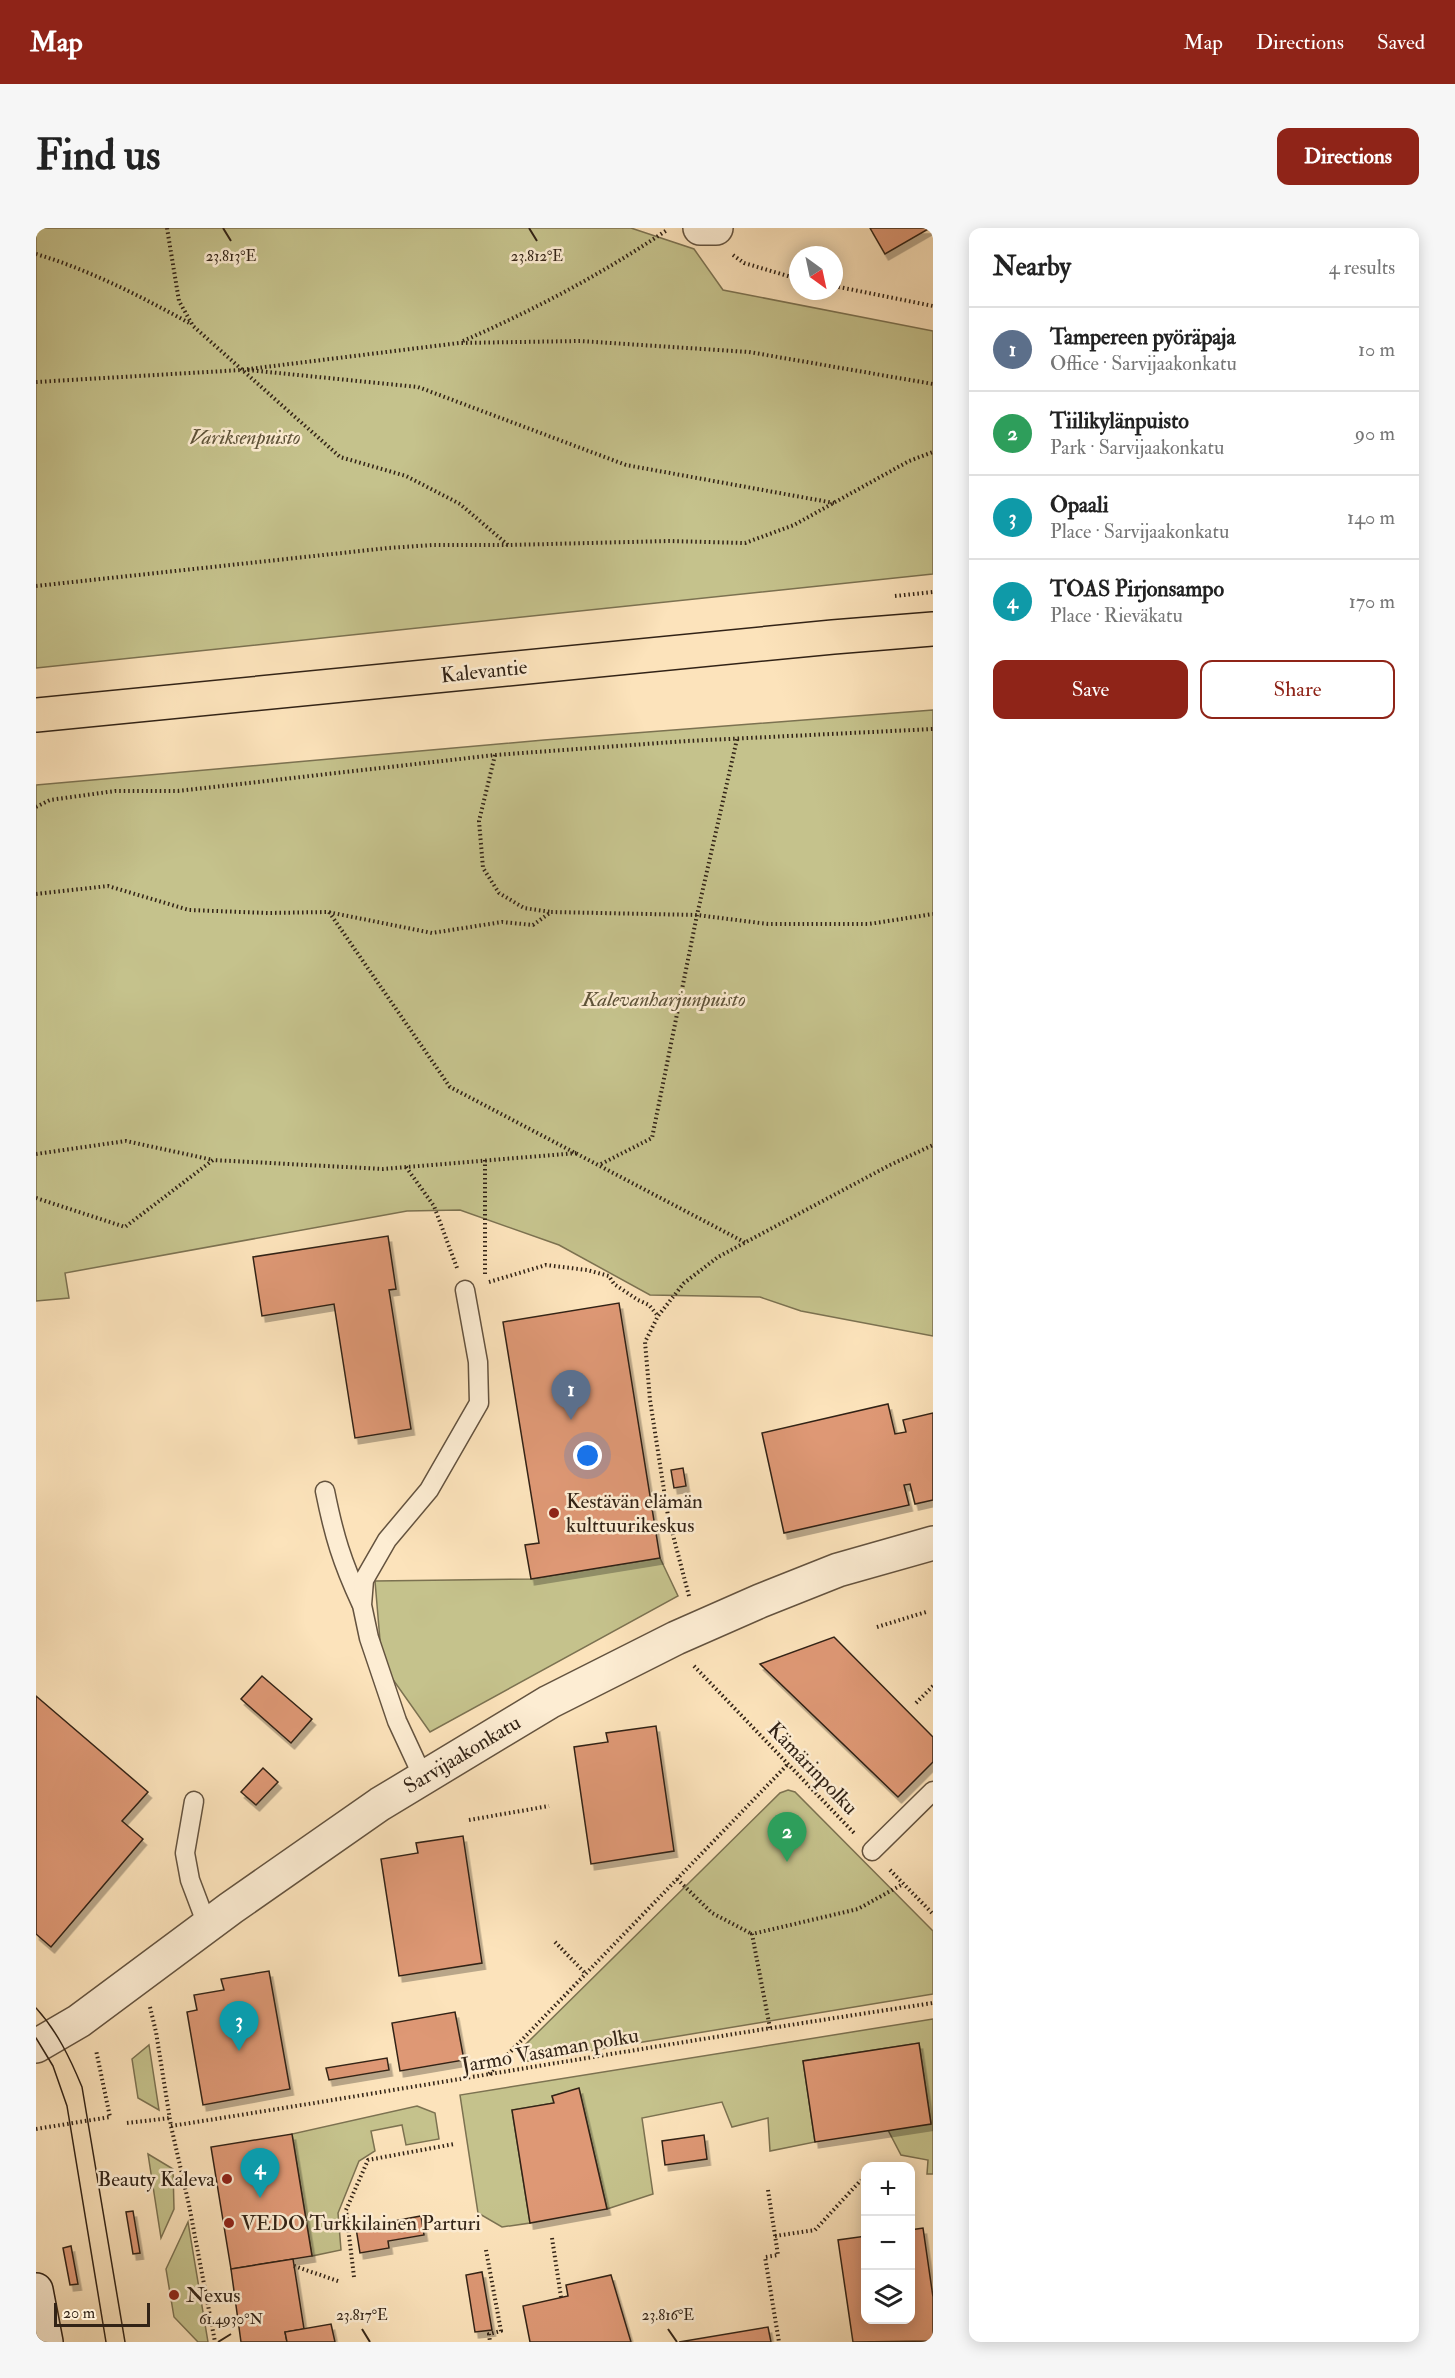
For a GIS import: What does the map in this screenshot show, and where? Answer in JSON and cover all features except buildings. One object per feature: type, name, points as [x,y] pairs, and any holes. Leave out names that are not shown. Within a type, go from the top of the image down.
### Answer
[{"type":"main road","name":"Kalevantie","points":[[36,715],[809,639],[933,629]]},
{"type":"street","name":"Sarvijaakonkatu","points":[[36,2046],[79,2021],[207,1925],[380,1804],[549,1702],[676,1638],[760,1601],[838,1570],[933,1543]]},
{"type":"street","points":[[36,2290],[46,2342]]},
{"type":"lane","points":[[362,1605],[364,1580],[387,1540],[429,1490],[479,1403],[478,1362],[465,1290]]},
{"type":"lane","points":[[325,1491],[337,1546],[343,1565],[362,1605],[369,1638],[396,1721],[423,1777]]},
{"type":"lane","points":[[872,1851],[933,1791]]},
{"type":"lane","points":[[195,1801],[185,1853],[190,1880],[207,1925]]},
{"type":"path","points":[[167,228],[179,301],[193,326]]},
{"type":"path","points":[[459,343],[521,315],[580,284],[619,262],[670,228]]},
{"type":"path","points":[[710,228],[724,248],[744,263],[789,276]]},
{"type":"path","points":[[36,254],[57,260],[154,303],[193,326],[340,457],[406,477],[460,504],[509,545]]},
{"type":"path","points":[[843,288],[933,306]]},
{"type":"path","points":[[36,382],[241,370],[459,343],[580,341],[749,352],[933,384]]},
{"type":"path","points":[[241,370],[417,387],[626,465],[834,503]]},
{"type":"path","points":[[36,586],[433,545],[669,541],[745,543],[794,525],[909,461],[933,452]]},
{"type":"path","points":[[36,807],[50,800],[115,791],[178,791],[495,755],[933,729]]},
{"type":"path","points":[[600,1165],[652,1138],[697,915],[737,739]]},
{"type":"path","points":[[495,755],[479,821],[483,868],[499,893],[524,908],[551,912],[697,915],[768,924],[869,924],[933,914]]},
{"type":"path","points":[[36,894],[108,886],[189,910],[268,913],[328,912],[432,933],[502,922],[533,925],[551,912]]},
{"type":"path","points":[[328,912],[450,1087],[746,1243]]},
{"type":"path","points":[[36,1154],[126,1141],[213,1160],[383,1168],[578,1153]]},
{"type":"path","points":[[691,1602],[668,1516],[650,1400],[645,1342],[658,1316],[684,1283],[718,1257],[890,1165],[933,1145]]},
{"type":"path","points":[[36,1198],[125,1227],[213,1160]]},
{"type":"path","points":[[485,1160],[485,1284],[546,1265],[587,1270],[609,1276],[614,1284],[649,1305],[658,1316]]},
{"type":"path","points":[[406,1167],[434,1206],[465,1290]]},
{"type":"path","points":[[877,1627],[926,1612]]},
{"type":"path","name":"Kämärinpolku","points":[[676,1638],[688,1660],[933,1914]]},
{"type":"path","points":[[916,1703],[933,1686]]},
{"type":"path","points":[[488,2075],[788,1764]]},
{"type":"path","points":[[469,1820],[549,1806]]},
{"type":"path","points":[[677,1880],[712,1913],[752,1934],[858,1909],[903,1884]]},
{"type":"path","points":[[752,1934],[770,2028]]},
{"type":"path","points":[[555,1942],[586,1974]]},
{"type":"path","name":"Jarmo Vasaman polku","points":[[171,2126],[770,2028],[933,2004]]},
{"type":"path","points":[[140,2013],[149,2005],[215,2342]]},
{"type":"path","points":[[36,2129],[110,2117]]},
{"type":"path","points":[[127,2123],[170,2118]]},
{"type":"path","points":[[354,2277],[346,2210],[368,2160],[454,2144]]},
{"type":"path","points":[[775,2236],[815,2230],[861,2180]]},
{"type":"path","points":[[768,2190],[778,2255],[765,2257],[779,2342]]},
{"type":"path","points":[[552,2238],[561,2297]]},
{"type":"path","points":[[486,2250],[501,2331],[489,2334],[490,2342]]},
{"type":"path","points":[[294,2266],[338,2281]]},
{"type":"green space","name":"Variksenpuisto","points":[[36,228],[631,228],[694,249],[723,290],[933,331],[933,574],[36,668]]},
{"type":"green space","name":"Kalevanharjunpuisto","points":[[933,710],[933,1336],[801,1311],[760,1297],[650,1295],[559,1245],[460,1210],[407,1211],[65,1273],[69,1298],[36,1301],[36,785],[544,740]]},
{"type":"green space","points":[[660,1558],[678,1596],[430,1732],[382,1664],[375,1581],[531,1579]]},
{"type":"green space","points":[[788,1790],[795,1792],[933,1931],[933,1994],[522,2062],[526,2044],[780,1793]]},
{"type":"green space","points":[[933,2019],[933,2174],[927,2174],[928,2160],[901,2155],[888,2130],[931,2123],[919,2043],[803,2061],[815,2142],[770,2151],[768,2118],[732,2127],[722,2102],[642,2118],[653,2194],[607,2209],[579,2089],[552,2096],[554,2103],[512,2110],[530,2223],[502,2227],[478,2213],[460,2095]]},
{"type":"green space","points":[[149,2045],[159,2110],[138,2098],[132,2059]]},
{"type":"green space","points":[[417,2106],[435,2113],[439,2139],[406,2145],[402,2125],[371,2131],[375,2151],[359,2161],[338,2213],[341,2250],[312,2256],[292,2134]]},
{"type":"green space","points":[[148,2154],[173,2169],[174,2209],[161,2238]]},
{"type":"green space","points":[[188,2222],[208,2342],[198,2342],[174,2317],[166,2269]]},
{"type":"tram line","points":[[36,2008],[62,2045],[82,2087],[125,2342]]},
{"type":"tram line","points":[[36,2038],[53,2066],[67,2106],[106,2342]]},
{"type":"place","name":"Tampereen pyöräpaja","points":[[571,1420]]},
{"type":"place","name":"Kestävän elämän kulttuurikeskus","points":[[554,1513]]},
{"type":"place","name":"Tiilikylänpuisto","points":[[787,1862]]},
{"type":"place","name":"Opaali","points":[[239,2051]]},
{"type":"place","name":"Beauty Kaleva","points":[[227,2179]]},
{"type":"place","name":"TOAS Pirjonsampo","points":[[260,2198]]},
{"type":"place","name":"VEDO Turkkilainen Parturi","points":[[229,2223]]},
{"type":"place","name":"Nexus","points":[[174,2295]]}]
